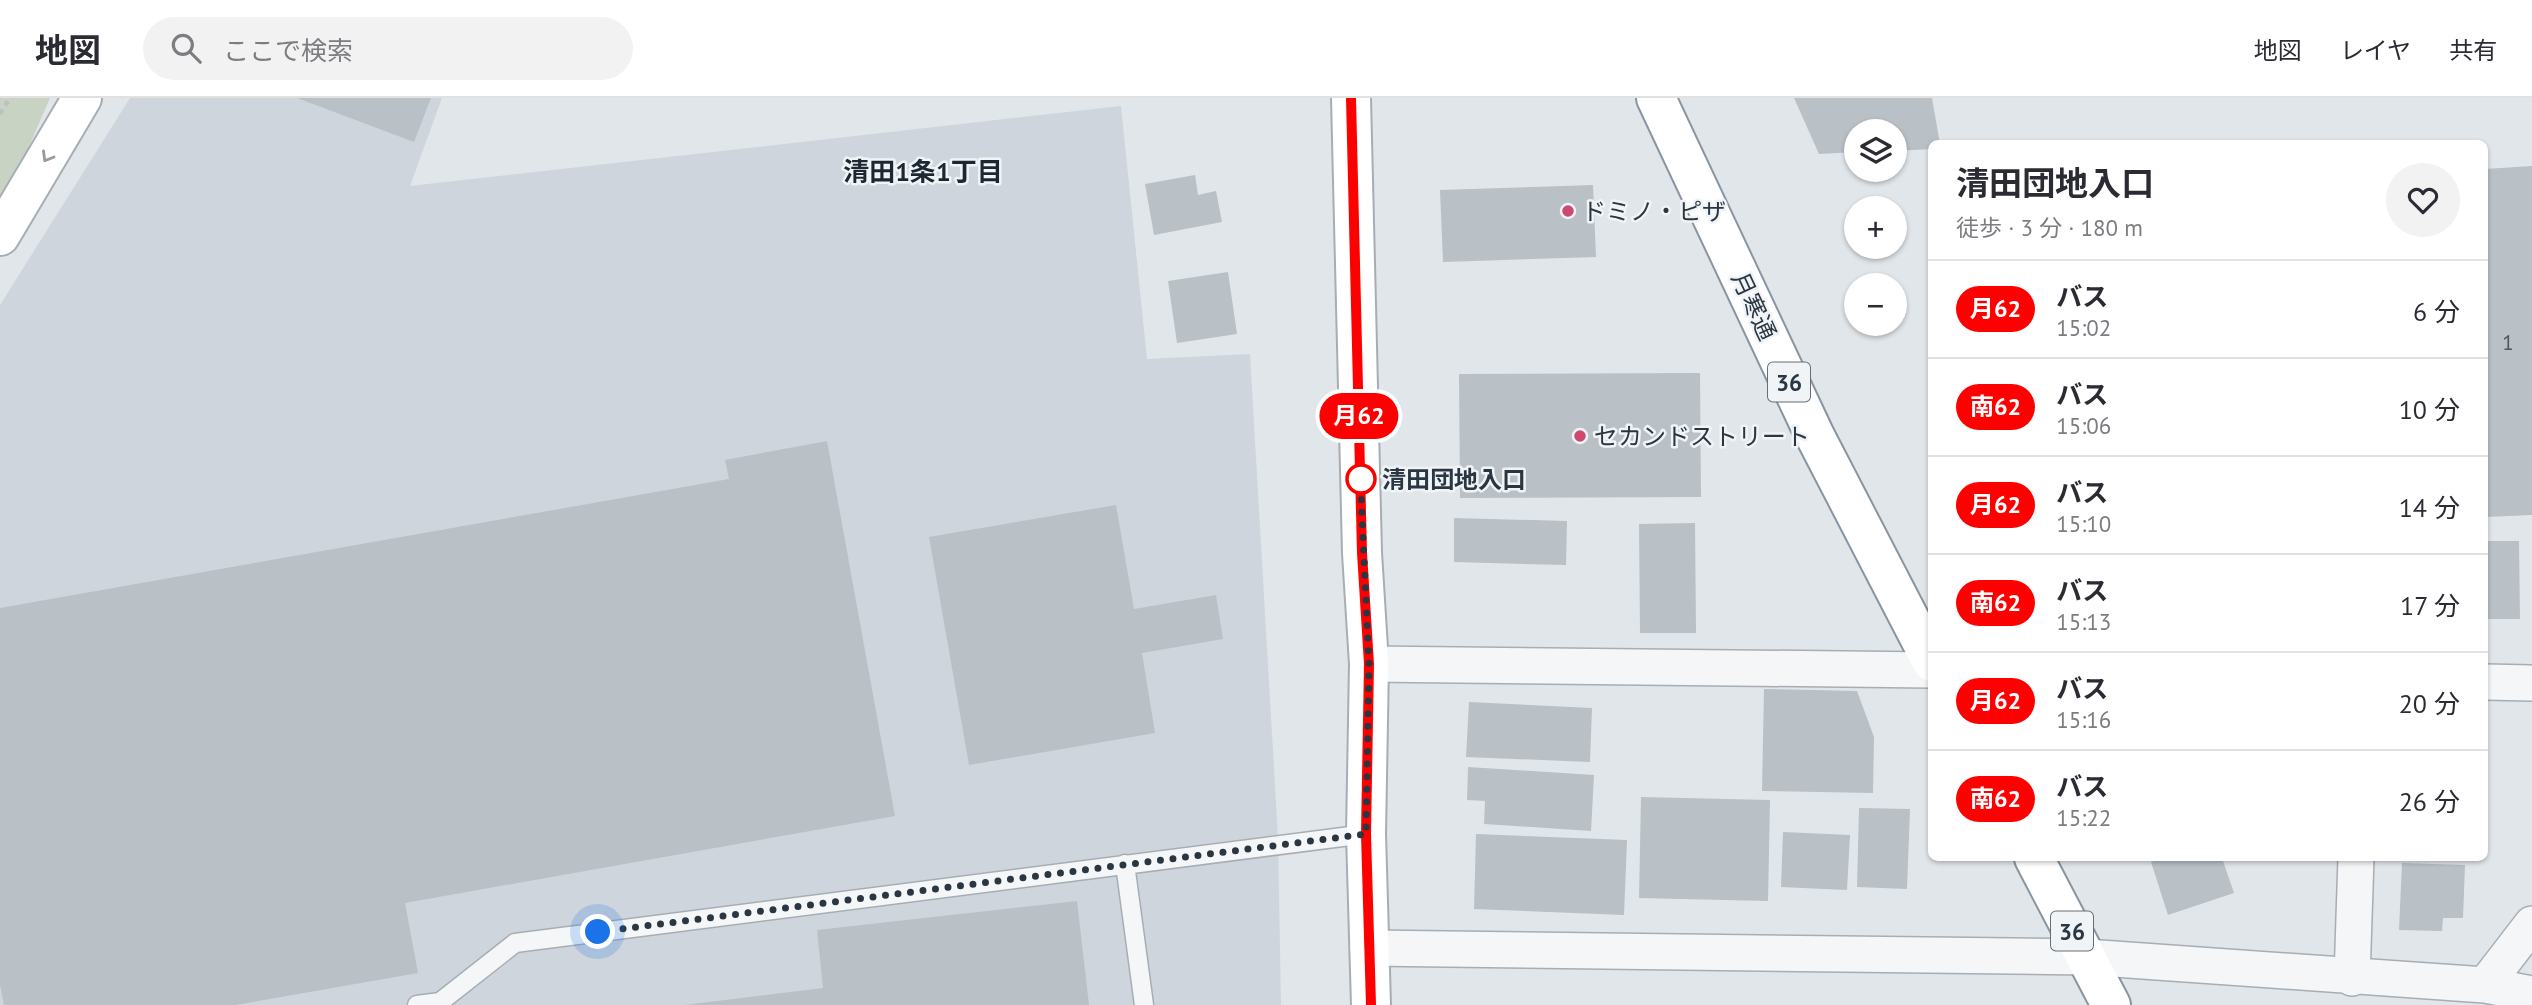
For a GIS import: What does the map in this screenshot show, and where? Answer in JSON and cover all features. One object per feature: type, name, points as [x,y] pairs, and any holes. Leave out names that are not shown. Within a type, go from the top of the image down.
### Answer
[{"type":"main road","points":[[0,236],[82,98]]},
{"type":"main road","points":[[1351,98],[1362,553],[1369,664],[1366,834],[1371,1005]]},
{"type":"main road","name":"月寒通","points":[[1656,98],[1815,436],[1928,654]]},
{"type":"main road","name":"36","points":[[2036,861],[2111,1005]]},
{"type":"street","points":[[1369,664],[1928,670]]},
{"type":"street","points":[[2488,682],[2532,683]]},
{"type":"street","points":[[2352,978],[2357,861]]},
{"type":"street","points":[[2485,985],[2532,924]]},
{"type":"street","points":[[1368,948],[2086,957],[2352,978],[2485,985],[2532,994]]},
{"type":"lane","points":[[417,1005],[440,1002],[515,943],[1366,834]]},
{"type":"lane","points":[[1125,864],[1144,1005]]},
{"type":"path","points":[[0,114],[10,98]]},
{"type":"shaded area","points":[[130,98],[442,98],[410,186],[1121,106],[1147,359],[1250,354],[1278,838],[1281,1005],[0,1005],[0,305]]},
{"type":"green space","points":[[0,98],[50,98],[11,188],[0,206]]},
{"type":"building","points":[[297,98],[431,98],[414,142]]},
{"type":"building","points":[[1794,98],[1932,98],[1939,140],[1928,140],[1928,149],[1907,150],[1907,119],[1844,119],[1844,153],[1819,154]]},
{"type":"building","points":[[2532,166],[2532,515],[2488,517],[2488,169]]},
{"type":"building","points":[[1195,175],[1198,195],[1216,191],[1222,222],[1154,235],[1145,184]]},
{"type":"building","points":[[1593,185],[1596,257],[1443,262],[1440,190]]},
{"type":"building","points":[[1228,272],[1237,334],[1177,343],[1168,281]]},
{"type":"building","name":"セカンドストリート","points":[[1700,373],[1701,497],[1460,498],[1459,374]]},
{"type":"building","points":[[827,441],[895,816],[405,903],[418,973],[236,1005],[4,1005],[0,985],[0,608],[729,479],[725,460]]},
{"type":"building","points":[[1116,505],[1134,609],[1216,595],[1223,639],[1142,653],[1155,733],[969,765],[929,537]]},
{"type":"building","points":[[1454,518],[1567,521],[1566,565],[1454,562]]},
{"type":"building","points":[[1695,523],[1696,633],[1640,633],[1639,524]]},
{"type":"building","points":[[2488,541],[2519,541],[2520,619],[2488,619]]},
{"type":"building","points":[[1764,689],[1857,691],[1874,737],[1873,793],[1762,791]]},
{"type":"building","points":[[1469,702],[1592,708],[1590,762],[1466,757]]},
{"type":"building","points":[[1468,767],[1594,775],[1591,831],[1484,824],[1485,801],[1467,800]]},
{"type":"building","points":[[1641,797],[1770,800],[1768,901],[1639,898]]},
{"type":"building","points":[[1859,808],[1910,809],[1907,889],[1857,887]]},
{"type":"building","points":[[1783,832],[1850,835],[1847,890],[1781,887]]},
{"type":"building","points":[[1476,834],[1627,840],[1624,915],[1474,909]]},
{"type":"building","points":[[2223,861],[2234,893],[2168,915],[2151,862]]},
{"type":"building","points":[[2402,863],[2465,865],[2463,918],[2443,918],[2442,931],[2399,930]]},
{"type":"building","points":[[1077,901],[1089,1005],[684,1005],[823,988],[817,930]]},
{"type":"bus line","name":"月62","points":[[1351,98],[1362,553],[1369,664],[1366,834],[1371,1005]]},
{"type":"place","name":"ドミノ・ピザ","points":[[1568,211]]},
{"type":"place","name":"セカンドストリート","points":[[1580,436]]},
{"type":"place","name":"清田団地入口","points":[[1361,479]]},
{"type":"district","name":"清田1条1丁目","points":[[923,171]]},
{"type":"route","points":[[598,932],[1366,834],[1369,664],[1360,472],[1361,479]]}]
